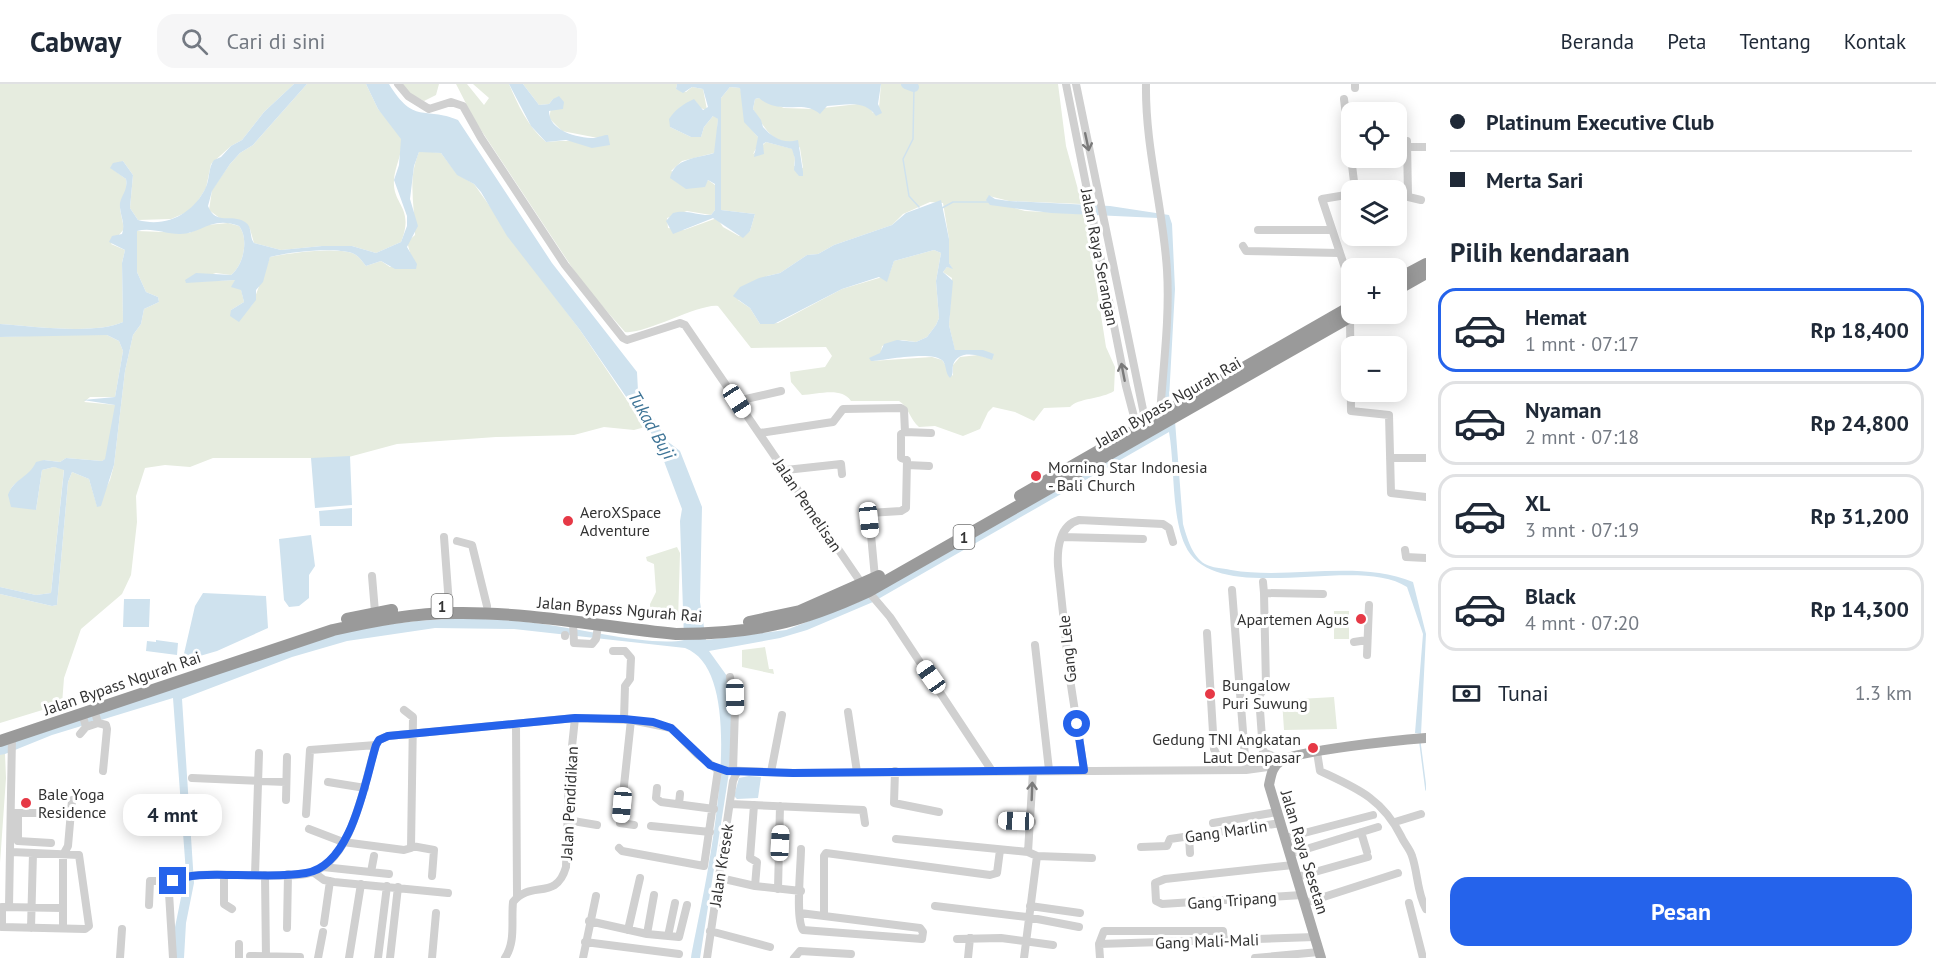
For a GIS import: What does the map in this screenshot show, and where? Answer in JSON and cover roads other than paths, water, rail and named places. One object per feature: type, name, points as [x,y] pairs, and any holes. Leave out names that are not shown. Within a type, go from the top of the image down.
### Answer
[{"type":"highway","points":[[1407,274],[1426,264]]},
{"type":"highway","points":[[1407,284],[1426,273]]},
{"type":"highway","name":"Jalan Bypass Ngurah Rai","points":[[6,738],[89,720],[216,664],[333,630],[414,615],[486,613],[569,631],[597,632],[707,630],[800,611],[867,589],[1341,317]]},
{"type":"highway","name":"Jalan Bypass Ngurah Rai","points":[[867,589],[875,578],[1081,465],[1141,426],[1163,417]]},
{"type":"highway","name":"Jalan Bypass Ngurah Rai","points":[[6,738],[323,625],[375,612],[449,605],[487,606],[676,630]]},
{"type":"main road","points":[[1278,763],[1317,752],[1422,739]]},
{"type":"main road","name":"Jalan Raya Sesetan","points":[[1278,763],[1269,785],[1320,955]]},
{"type":"street","name":"Jalan Pemelisan","points":[[398,84],[408,96],[429,109],[451,102],[463,106],[481,138],[552,247],[625,340],[680,323],[685,325],[867,589],[880,604],[992,771]]},
{"type":"street","name":"Jalan Raya Serangan","points":[[1066,84],[1089,201],[1141,426]]},
{"type":"street","name":"Jalan Raya Serangan","points":[[1076,84],[1141,426]]},
{"type":"street","points":[[1146,84],[1149,146],[1161,216],[1168,285],[1163,417]]},
{"type":"street","points":[[1344,99],[1354,180]]},
{"type":"street","points":[[1421,200],[1408,197],[1407,144],[1426,147]]},
{"type":"street","points":[[1341,196],[1322,199],[1341,258]]},
{"type":"street","points":[[1258,230],[1331,230]]},
{"type":"street","points":[[1243,246],[1246,251],[1339,253]]},
{"type":"street","points":[[1351,324],[1350,408],[1354,413],[1389,415],[1391,493],[1426,497]]},
{"type":"street","points":[[737,401],[781,391]]},
{"type":"street","points":[[760,433],[833,422],[843,409],[854,408],[903,408],[905,432]]},
{"type":"street","points":[[875,578],[869,513],[905,510],[907,460],[901,458],[901,435],[905,432],[931,433]]},
{"type":"street","points":[[1390,458],[1426,458]]},
{"type":"street","points":[[786,470],[841,464],[842,474]]},
{"type":"street","points":[[907,465],[929,466]]},
{"type":"street","points":[[1064,533],[1079,520],[1163,524],[1168,528],[1173,542]]},
{"type":"street","points":[[1064,533],[1143,539]]},
{"type":"street","name":"Gang Lele","points":[[1064,533],[1058,549],[1060,584],[1070,679],[1084,770]]},
{"type":"street","points":[[444,537],[449,605]]},
{"type":"street","points":[[457,541],[472,545],[487,606]]},
{"type":"street","points":[[1405,550],[1406,557],[1426,558]]},
{"type":"street","points":[[372,576],[375,612]]},
{"type":"street","points":[[1263,582],[1266,686],[1259,696],[1263,752],[1278,763]]},
{"type":"street","points":[[1232,590],[1250,769]]},
{"type":"street","points":[[1264,593],[1323,594]]},
{"type":"street","points":[[1367,655],[1369,605]]},
{"type":"street","points":[[569,631],[574,643],[590,645],[597,632]]},
{"type":"street","points":[[1207,633],[1214,749],[1223,768]]},
{"type":"street","points":[[1354,642],[1367,640]]},
{"type":"street","points":[[1035,645],[1049,770]]},
{"type":"street","points":[[613,651],[625,651],[631,658],[630,679],[625,686],[627,720],[620,823],[634,825]]},
{"type":"street","name":"Jalan Kresek","points":[[707,958],[734,771],[735,697],[730,677]]},
{"type":"street","points":[[404,710],[412,715],[412,846]]},
{"type":"street","points":[[848,712],[857,772]]},
{"type":"street","points":[[771,772],[782,715]]},
{"type":"street","points":[[150,905],[150,881],[173,881],[196,876],[313,872],[323,867],[343,842],[365,788],[376,745],[386,736],[413,732],[575,718],[627,720],[671,728],[697,754],[718,770],[734,771],[1250,769],[1278,763]]},
{"type":"street","name":"Jalan Pendidikan","points":[[517,896],[533,890],[552,888],[559,883],[566,867],[568,775],[575,718]]},
{"type":"street","points":[[89,720],[106,725],[104,771]]},
{"type":"street","points":[[505,958],[511,948],[513,902],[517,896],[516,724]]},
{"type":"street","points":[[6,738],[13,753],[18,841],[51,843]]},
{"type":"street","points":[[306,814],[310,750],[376,745]]},
{"type":"street","points":[[1317,752],[1320,771],[1344,780],[1363,792],[1386,810],[1395,822],[1413,857],[1426,909]]},
{"type":"street","points":[[255,875],[259,753]]},
{"type":"street","points":[[286,800],[287,757]]},
{"type":"street","points":[[1250,769],[1264,777],[1269,785]]},
{"type":"street","points":[[619,848],[622,851],[705,866],[718,770]]},
{"type":"street","points":[[895,771],[894,803],[939,812]]},
{"type":"street","points":[[1028,852],[1032,822],[1033,771]]},
{"type":"street","points":[[192,778],[286,782]]},
{"type":"street","points":[[328,782],[365,788]]},
{"type":"street","points":[[657,788],[658,801],[679,799],[714,809]]},
{"type":"street","points":[[63,928],[63,855],[68,846],[72,800]]},
{"type":"street","points":[[730,804],[863,810],[865,823]]},
{"type":"street","points":[[754,805],[750,858],[757,862],[755,886]]},
{"type":"street","points":[[778,889],[780,806]]},
{"type":"street","points":[[1213,823],[1277,812]]},
{"type":"street","points":[[15,813],[49,813]]},
{"type":"street","points":[[9,907],[15,813]]},
{"type":"street","points":[[1395,822],[1420,814]]},
{"type":"street","points":[[1285,838],[1373,815]]},
{"type":"street","points":[[567,820],[597,825]]},
{"type":"street","points":[[1001,820],[1032,822]]},
{"type":"street","name":"Gang Marlin","points":[[1141,847],[1165,846],[1168,839],[1281,823]]},
{"type":"street","points":[[651,826],[710,832]]},
{"type":"street","points":[[1292,859],[1377,827]]},
{"type":"street","points":[[309,829],[343,842],[404,850],[412,846],[434,850],[432,876]]},
{"type":"street","points":[[1297,877],[1367,855],[1361,832]]},
{"type":"street","points":[[1188,837],[1190,853]]},
{"type":"street","points":[[896,839],[1028,852],[1037,856],[1092,858]]},
{"type":"street","points":[[800,913],[920,928],[923,932],[922,939],[802,930],[799,925],[801,849]]},
{"type":"street","points":[[824,915],[824,856],[826,853],[990,875],[997,873],[1000,850]]},
{"type":"street","points":[[11,852],[80,857],[89,926],[2,927],[1,909],[9,907],[63,908]]},
{"type":"street","points":[[31,928],[33,853]]},
{"type":"street","points":[[371,872],[374,856]]},
{"type":"street","points":[[1024,958],[1027,917],[1037,856]]},
{"type":"street","name":"Gang Tripang","points":[[1292,859],[1157,882],[1154,886],[1156,901],[1162,904],[1304,899],[1398,873]]},
{"type":"street","points":[[323,867],[389,874]]},
{"type":"street","points":[[313,872],[330,881],[398,886],[448,893]]},
{"type":"street","points":[[287,928],[288,874]]},
{"type":"street","points":[[224,875],[225,904],[232,909]]},
{"type":"street","points":[[265,875],[266,958]]},
{"type":"street","points":[[628,930],[640,878]]},
{"type":"street","points":[[720,878],[755,886],[801,891]]},
{"type":"street","points":[[173,881],[170,893],[173,958]]},
{"type":"street","points":[[318,958],[330,881]]},
{"type":"street","points":[[349,958],[361,884]]},
{"type":"street","points":[[378,958],[387,886]]},
{"type":"street","points":[[390,958],[398,886]]},
{"type":"street","points":[[647,934],[654,895]]},
{"type":"street","points":[[583,958],[596,896]]},
{"type":"street","points":[[668,936],[675,903]]},
{"type":"street","points":[[1409,903],[1422,958]]},
{"type":"street","points":[[589,921],[647,934],[679,937],[687,905]]},
{"type":"street","points":[[935,906],[1027,917],[1079,927]]},
{"type":"street","points":[[1030,906],[1080,912]]},
{"type":"street","points":[[432,958],[436,913]]},
{"type":"street","points":[[120,958],[122,930]]},
{"type":"street","points":[[1100,958],[1099,944],[1104,931],[1223,930],[1224,941]]},
{"type":"street","points":[[710,931],[770,947]]},
{"type":"street","name":"Gang Mali-Mali","points":[[1099,944],[1315,937]]},
{"type":"street","points":[[969,958],[970,938]]},
{"type":"street","points":[[957,939],[1026,940],[1053,945]]},
{"type":"street","points":[[585,942],[680,954]]},
{"type":"street","points":[[239,944],[239,958]]},
{"type":"street","points":[[794,958],[800,951],[851,954]]},
{"type":"street","points":[[1256,958],[1320,955]]},
{"type":"street","points":[[250,956],[300,957]]},
{"type":"water","name":"Tukad Buji","points":[[294,84],[307,84],[253,145],[240,153],[230,164],[212,191],[208,206],[211,212],[215,216],[245,222],[254,243],[281,250],[352,246],[376,253],[401,242],[407,226],[407,216],[394,180],[399,165],[401,139],[378,109],[366,84],[389,84],[398,97],[413,110],[458,120],[552,263],[637,372],[638,391],[667,441],[680,451],[702,507],[700,602],[706,640],[786,630],[861,601],[1090,469],[1164,405],[1169,313],[1158,218],[1051,213],[990,205],[986,200],[989,195],[995,199],[1009,201],[1110,206],[1169,215],[1172,224],[1175,289],[1169,399],[1175,421],[1183,524],[1191,546],[1200,561],[1205,564],[1231,570],[1277,573],[1370,572],[1392,575],[1413,582],[1426,634],[1421,734],[1415,733],[1423,634],[1407,587],[1384,578],[1355,575],[1255,578],[1225,574],[1201,564],[1185,545],[1177,519],[1169,432],[873,602],[807,630],[780,638],[709,651],[727,676],[732,699],[730,766],[700,958],[691,958],[712,842],[719,791],[721,743],[718,700],[706,667],[685,648],[514,629],[435,628],[347,641],[292,657],[182,699],[194,883],[186,923],[184,958],[176,958],[174,932],[186,873],[173,698],[52,735],[5,754],[0,755],[0,746],[332,635],[384,625],[437,620],[489,619],[542,624],[635,639],[684,640],[680,521],[682,509],[656,440],[580,330],[507,236],[481,192],[474,184],[457,175],[441,153],[419,152],[414,166],[410,199],[418,226],[407,247],[417,264],[416,269],[395,269],[381,261],[366,266],[354,254],[334,250],[299,252],[270,257],[263,282],[256,290],[256,300],[239,322],[230,316],[231,310],[244,302],[241,290],[231,287],[235,280],[186,283],[185,280],[196,273],[231,275],[235,271],[244,251],[244,237],[239,226],[229,223],[213,224],[193,232],[179,234],[137,231],[137,272],[146,292],[158,297],[159,302],[144,309],[141,324],[133,335],[125,371],[114,465],[101,506],[97,507],[89,479],[72,472],[68,482],[57,605],[52,606],[0,594],[0,587],[36,595],[51,593],[64,470],[54,467],[42,470],[36,510],[11,507],[8,495],[14,485],[30,472],[36,462],[44,460],[60,462],[66,458],[102,461],[105,459],[115,405],[83,400],[115,397],[123,351],[119,341],[107,335],[0,337],[0,324],[80,329],[111,326],[123,322],[122,263],[125,250],[109,242],[112,236],[122,234],[120,203],[126,189],[126,179],[110,168],[113,163],[123,161],[133,175],[130,208],[138,220],[159,222],[169,220],[187,211],[194,204],[207,184],[214,160],[242,140],[264,112]]},
{"type":"water","points":[[509,84],[523,84],[539,105],[549,104],[559,96],[564,102],[563,109],[549,111],[554,124],[565,132],[580,137],[594,138],[608,135],[610,145],[592,148],[566,140],[546,142],[531,126]]},
{"type":"water","points":[[677,84],[881,84],[878,104],[882,113],[876,116],[866,107],[848,104],[827,106],[820,114],[806,107],[775,106],[759,98],[755,99],[753,109],[767,131],[783,141],[798,140],[803,172],[803,176],[799,176],[794,170],[795,159],[792,149],[766,142],[763,144],[764,154],[754,157],[758,137],[744,122],[740,88],[730,87],[721,98],[721,210],[755,214],[750,231],[743,238],[713,218],[673,234],[666,221],[673,213],[711,215],[715,210],[715,184],[708,180],[705,187],[686,189],[670,178],[672,171],[681,163],[714,153],[718,119],[713,116],[704,127],[701,137],[691,137],[670,127],[669,119],[672,115],[690,101],[694,99],[703,110],[708,107],[703,89],[692,87],[683,93],[676,89]]},
{"type":"water","points":[[941,200],[949,239],[949,263],[953,269],[947,267],[943,272],[953,281],[949,325],[955,350],[983,350],[994,354],[992,360],[971,355],[960,356],[953,365],[950,378],[943,361],[930,356],[871,361],[869,358],[880,353],[884,344],[897,340],[916,342],[927,337],[936,325],[939,318],[936,281],[941,253],[934,250],[894,261],[887,282],[879,277],[842,289],[774,324],[760,324],[750,308],[733,296],[740,287],[759,278],[780,273],[807,255],[818,254],[834,245],[892,225],[906,213]]},
{"type":"water","points":[[350,456],[352,505],[315,508],[311,458]]},
{"type":"water","points":[[352,508],[352,526],[320,526],[319,511]]},
{"type":"water","points":[[311,535],[315,566],[309,575],[309,598],[299,606],[289,607],[284,600],[279,539]]},
{"type":"water","points":[[203,593],[266,596],[268,628],[217,651],[186,660],[183,658],[195,606]]},
{"type":"water","points":[[124,599],[150,599],[149,627],[123,627]]},
{"type":"water","points":[[156,640],[178,643],[177,655],[146,651],[147,641],[156,642]]},
{"type":"water","points":[[761,777],[758,798],[737,799],[734,796],[739,778]]},
{"type":"waterway","points":[[906,84],[914,87]]},
{"type":"waterway","points":[[914,87],[913,139],[903,159],[909,196],[919,207]]},
{"type":"waterway","points":[[942,208],[953,202],[989,202]]},
{"type":"waterway","points":[[1420,743],[1426,790]]},
{"type":"place","name":"Morning Star Indonesia - Bali Church","points":[[1036,476]]},
{"type":"place","name":"AeroXSpace Adventure","points":[[568,521]]},
{"type":"place","name":"Apartemen Agus","points":[[1361,619]]},
{"type":"place","name":"Bungalow Puri Suwung","points":[[1210,694]]},
{"type":"place","name":"Gedung TNI Angkatan Laut Denpasar","points":[[1313,748]]},
{"type":"place","name":"Bale Yoga Residence","points":[[26,803]]}]
